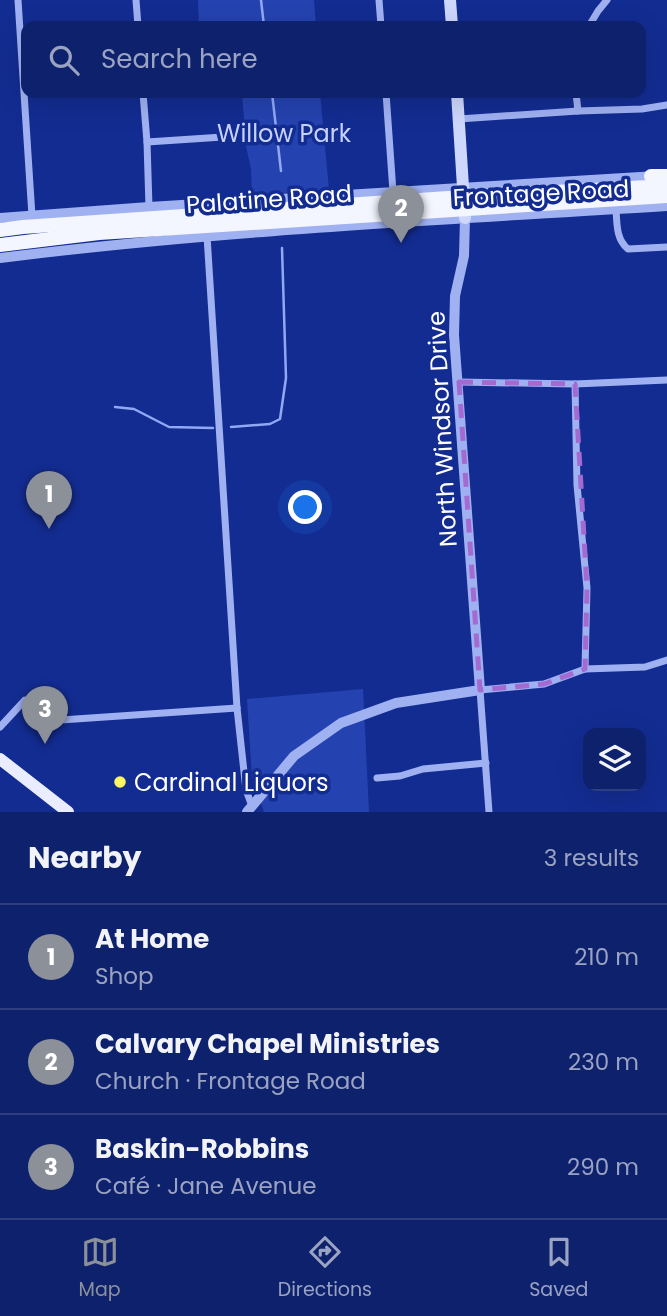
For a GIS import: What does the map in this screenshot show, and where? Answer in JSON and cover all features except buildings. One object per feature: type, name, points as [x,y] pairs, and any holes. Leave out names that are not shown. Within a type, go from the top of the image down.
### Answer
[{"type":"highway","points":[[651,176],[667,176]]},
{"type":"highway","name":"Palatine Road","points":[[0,245],[99,233],[667,186]]},
{"type":"highway","name":"Palatine Road","points":[[0,230],[464,203],[667,196]]},
{"type":"main road","points":[[450,0],[452,21]]},
{"type":"main road","name":"North Windsor Drive","points":[[457,98],[464,203]]},
{"type":"main road","points":[[0,759],[68,812]]},
{"type":"street","points":[[18,0],[21,46]]},
{"type":"street","points":[[136,0],[138,21]]},
{"type":"street","points":[[379,0],[381,21]]},
{"type":"street","points":[[592,21],[607,0]]},
{"type":"street","points":[[24,98],[32,216]]},
{"type":"street","points":[[143,98],[149,207]]},
{"type":"street","points":[[386,98],[393,191]]},
{"type":"street","points":[[577,98],[578,111]]},
{"type":"street","points":[[459,119],[642,109],[667,105]]},
{"type":"street","points":[[147,142],[223,137]]},
{"type":"street","name":"Frontage Road","points":[[0,258],[207,236],[651,176]]},
{"type":"street","name":"Frontage Road","points":[[0,218],[393,191],[464,203],[616,209],[667,206]]},
{"type":"street","name":"North Windsor Drive","points":[[464,203],[464,259],[455,296],[454,335],[489,812]]},
{"type":"street","points":[[616,209],[621,243],[628,249],[667,247]]},
{"type":"street","points":[[207,236],[237,708],[250,809]]},
{"type":"street","points":[[458,382],[575,384],[667,380]]},
{"type":"street","points":[[575,384],[577,485],[587,588],[585,669]]},
{"type":"street","points":[[250,809],[294,756],[341,723],[397,703],[480,690],[544,684],[585,669],[645,667],[667,660]]},
{"type":"street","points":[[0,727],[25,700],[61,720],[237,708]]},
{"type":"street","points":[[377,778],[400,776],[423,769],[486,763]]},
{"type":"highlighted area","points":[[459,382],[575,384],[587,588],[585,669],[544,684],[480,690]]},
{"type":"green space","points":[[198,0],[314,0],[316,21],[199,21]]},
{"type":"green space","name":"Willow Park","points":[[242,98],[320,98],[329,190],[252,195],[251,169],[246,146]]},
{"type":"green space","points":[[363,689],[369,812],[264,812],[252,777],[247,699]]},
{"type":"waterway","points":[[261,0],[263,21]]},
{"type":"waterway","points":[[273,98],[281,171]]},
{"type":"waterway","points":[[231,427],[270,424],[280,419],[286,378],[282,248]]},
{"type":"waterway","points":[[115,407],[134,409],[169,427],[213,428]]},
{"type":"place","name":"Calvary Chapel Ministries","points":[[401,243]]},
{"type":"place","name":"At Home","points":[[49,529]]},
{"type":"place","name":"Baskin-Robbins","points":[[45,744]]},
{"type":"place","name":"Cardinal Liquors","points":[[120,782]]}]
